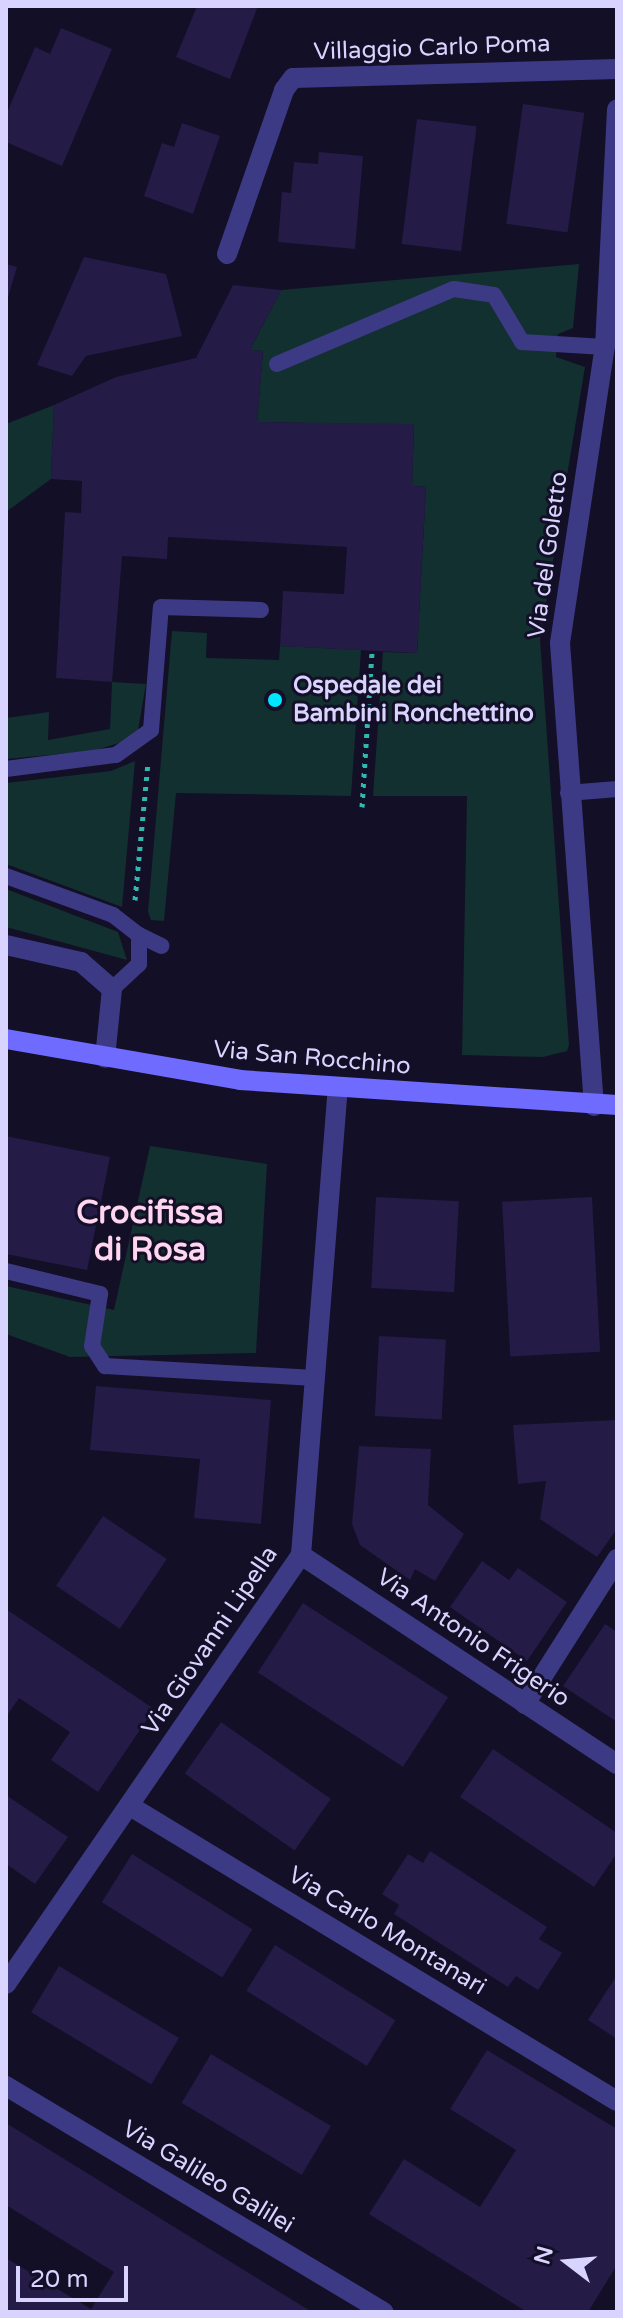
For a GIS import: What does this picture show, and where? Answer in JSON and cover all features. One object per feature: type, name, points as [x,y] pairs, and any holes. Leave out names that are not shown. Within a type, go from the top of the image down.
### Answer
[{"type":"street","name":"Villaggio Carlo Poma","points":[[227,254],[284,90],[293,78],[617,69]]},
{"type":"street","name":"Via del Goletto","points":[[594,1106],[568,793],[560,643],[611,346],[617,109]]},
{"type":"street","points":[[6,945],[81,962],[112,989],[105,1058]]},
{"type":"street","name":"Via San Rocchino","points":[[6,1039],[229,1079],[594,1106],[617,1105]]},
{"type":"street","name":"Via Giovanni Lipella","points":[[6,1984],[301,1555],[338,1088]]},
{"type":"street","name":"Via Antonio Frigerio","points":[[301,1555],[617,1764]]},
{"type":"street","points":[[525,1704],[617,1559]]},
{"type":"street","name":"Via Carlo Montanari","points":[[130,1806],[617,2101]]},
{"type":"street","name":"Via Galileo Galilei","points":[[6,2086],[384,2312]]},
{"type":"lane","points":[[277,364],[454,289],[494,295],[522,342],[611,346]]},
{"type":"lane","points":[[6,769],[116,755],[151,730],[161,607],[261,610]]},
{"type":"lane","points":[[568,793],[617,789]]},
{"type":"lane","points":[[6,876],[113,915],[139,935],[162,946]]},
{"type":"lane","points":[[112,989],[139,964],[139,935]]},
{"type":"lane","points":[[6,1271],[100,1294],[92,1346],[105,1366],[315,1378]]},
{"type":"path","points":[[362,807],[372,651]]},
{"type":"path","points":[[139,935],[134,909],[151,730]]},
{"type":"green space","points":[[579,264],[573,328],[558,334],[556,357],[585,367],[540,639],[569,1045],[567,1051],[543,1057],[462,1055],[467,796],[373,796],[383,652],[417,653],[426,487],[412,486],[414,425],[257,422],[263,351],[250,350],[281,290]]},
{"type":"green space","points":[[54,405],[51,479],[6,512],[6,424]]},
{"type":"green space","points":[[172,631],[207,633],[206,658],[279,660],[280,646],[361,650],[351,796],[176,793],[164,921],[151,920],[148,912]]},
{"type":"green space","points":[[112,682],[146,684],[138,730],[122,742],[93,751],[6,759],[6,718],[49,712],[48,740],[110,729]]},
{"type":"green space","points":[[135,761],[122,907],[6,864],[6,783],[111,771]]},
{"type":"green space","points":[[6,889],[118,932],[127,960],[6,927]]},
{"type":"green space","points":[[150,1146],[267,1164],[256,1353],[70,1357],[6,1334],[6,1286],[114,1310]]},
{"type":"building","points":[[197,6],[258,6],[230,79],[176,57]]},
{"type":"building","points":[[61,28],[112,49],[62,166],[6,142],[6,115],[35,47],[50,54]]},
{"type":"building","points":[[523,104],[584,113],[568,232],[506,224]]},
{"type":"building","points":[[417,119],[477,126],[461,251],[402,244]]},
{"type":"building","points":[[182,123],[220,136],[193,214],[144,196],[162,143],[174,147]]},
{"type":"building","points":[[319,152],[363,156],[355,249],[278,242],[282,192],[291,193],[294,162],[318,164]]},
{"type":"building","points":[[84,257],[166,274],[182,336],[86,356],[72,376],[37,365]]},
{"type":"building","points":[[6,264],[17,267],[7,301],[6,301]]},
{"type":"building","points":[[233,285],[281,290],[250,350],[263,351],[257,422],[414,424],[412,486],[426,487],[417,653],[280,646],[283,591],[344,594],[347,547],[168,537],[167,559],[122,556],[112,682],[56,678],[65,512],[81,513],[82,481],[51,479],[54,405],[116,377],[196,358]]},
{"type":"building","points":[[6,1136],[110,1157],[87,1270],[6,1254]]},
{"type":"building","points":[[376,1197],[459,1201],[454,1292],[371,1288]]},
{"type":"building","points":[[592,1197],[600,1352],[510,1356],[502,1202]]},
{"type":"building","points":[[379,1336],[446,1340],[442,1419],[375,1416]]},
{"type":"building","points":[[96,1386],[271,1400],[261,1524],[194,1518],[200,1459],[90,1450]]},
{"type":"building","points":[[617,1420],[617,1529],[597,1557],[540,1519],[546,1481],[518,1484],[513,1425]]},
{"type":"building","points":[[359,1446],[431,1449],[428,1505],[464,1534],[435,1581],[415,1569],[410,1580],[360,1545],[352,1524]]},
{"type":"building","points":[[103,1516],[167,1559],[120,1629],[56,1586]]},
{"type":"building","points":[[482,1561],[509,1580],[518,1568],[567,1602],[527,1661],[450,1607]]},
{"type":"building","points":[[303,1603],[448,1697],[403,1767],[258,1673]]},
{"type":"building","points":[[6,1609],[154,1709],[98,1792],[51,1760],[70,1732],[19,1698],[6,1717]]},
{"type":"building","points":[[605,1624],[617,1632],[617,1722],[563,1686]]},
{"type":"building","points":[[221,1722],[331,1799],[295,1850],[185,1774]]},
{"type":"building","points":[[493,1749],[617,1833],[617,1853],[594,1887],[460,1797]]},
{"type":"building","points":[[6,1795],[68,1837],[35,1884],[6,1864]]},
{"type":"building","points":[[430,1851],[547,1927],[539,1939],[562,1953],[538,1990],[516,1976],[508,1987],[394,1914],[399,1905],[382,1894],[408,1854],[423,1863]]},
{"type":"building","points":[[132,1854],[252,1929],[222,1978],[102,1902]]},
{"type":"building","points":[[275,1945],[395,2020],[367,2066],[246,1991]]},
{"type":"building","points":[[59,1966],[179,2038],[151,2084],[31,2012]]},
{"type":"building","points":[[617,1975],[617,2039],[588,2020]]},
{"type":"building","points":[[487,2050],[617,2129],[617,2265],[588,2312],[527,2312],[369,2214],[404,2159],[480,2207],[516,2150],[450,2109]]},
{"type":"building","points":[[211,2054],[331,2126],[302,2175],[182,2103]]},
{"type":"building","points":[[6,2123],[312,2312],[6,2312],[6,2258],[91,2309],[114,2272],[6,2205]]},
{"type":"place","name":"Ospedale dei Bambini Ronchettino","points":[[275,700]]},
{"type":"district","name":"Crocifissa di Rosa","points":[[150,1232]]}]
